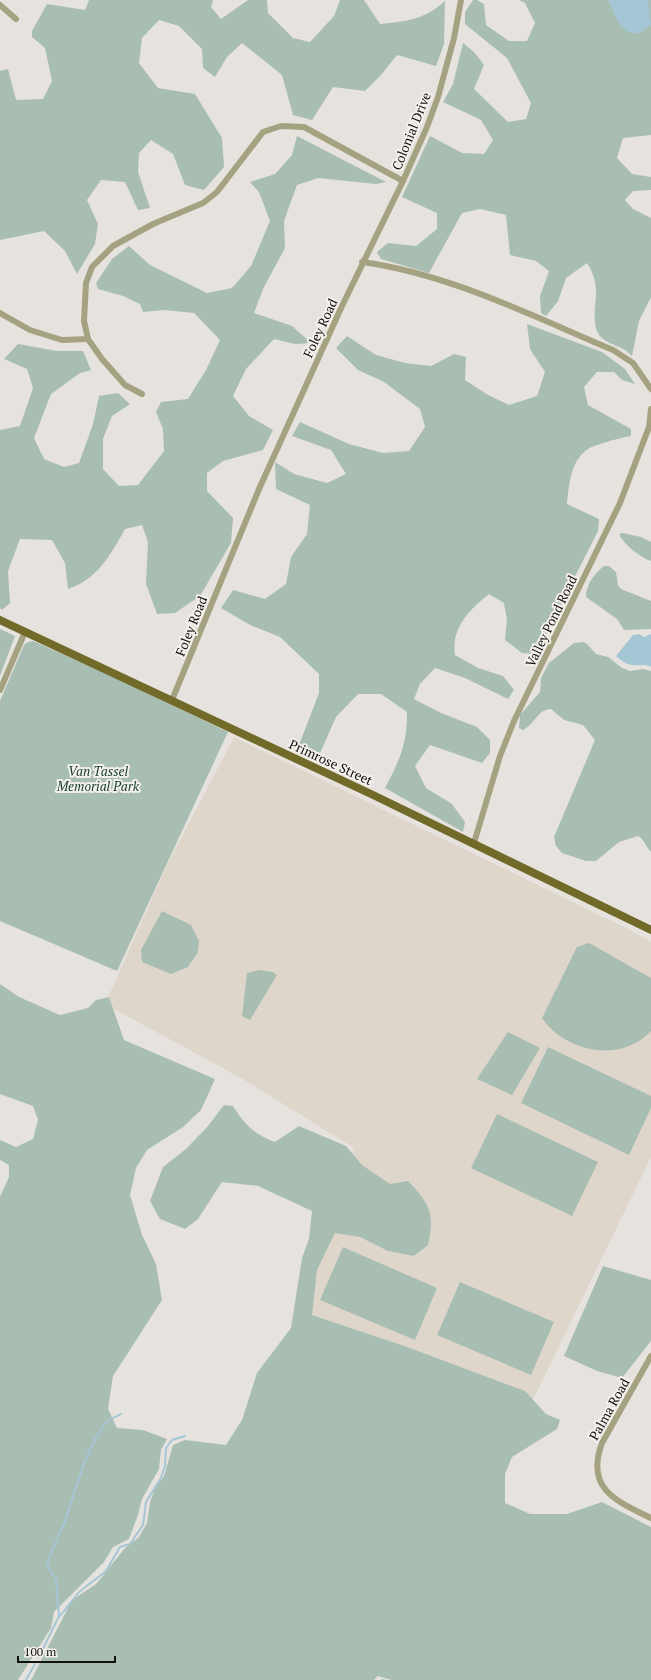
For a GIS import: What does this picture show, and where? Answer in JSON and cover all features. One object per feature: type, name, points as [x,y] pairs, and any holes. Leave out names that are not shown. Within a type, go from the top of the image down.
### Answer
[{"type":"main road","name":"Primrose Street","points":[[0,620],[474,843],[536,875],[651,930]]},
{"type":"street","name":"Colonial Drive","points":[[362,262],[403,181],[438,97],[454,38],[461,0]]},
{"type":"street","points":[[0,5],[16,19]]},
{"type":"street","points":[[142,394],[125,385],[102,359],[88,339],[84,321],[86,283],[92,267],[113,246],[153,224],[203,203],[218,192],[263,132],[281,126],[304,127],[403,181]]},
{"type":"street","points":[[362,262],[391,266],[436,279],[613,350],[633,363],[651,389]]},
{"type":"street","name":"Foley Road","points":[[172,700],[259,489],[362,262]]},
{"type":"street","points":[[0,313],[30,330],[62,340],[88,339]]},
{"type":"street","name":"Valley Pond Road","points":[[474,843],[500,756],[514,721],[620,503],[649,427],[651,409]]},
{"type":"street","points":[[0,690],[25,632]]},
{"type":"street","name":"Palma Road","points":[[651,1356],[602,1443],[597,1456],[596,1469],[603,1487],[610,1495],[618,1502],[651,1518]]},
{"type":"shaded area","points":[[234,737],[626,928],[651,942],[651,1157],[531,1404],[295,1311],[354,1148],[241,1078],[105,1004],[166,867]]},
{"type":"green space","points":[[89,0],[213,0],[211,7],[221,19],[248,0],[267,0],[268,13],[293,38],[310,42],[334,16],[340,0],[364,0],[380,24],[422,16],[445,1],[444,44],[436,66],[397,55],[381,75],[365,91],[333,87],[312,120],[293,115],[282,75],[242,43],[227,57],[215,77],[203,68],[202,49],[179,26],[159,20],[142,38],[139,63],[158,88],[195,94],[222,138],[224,167],[204,190],[185,185],[173,154],[151,140],[139,153],[138,172],[150,208],[138,210],[125,182],[101,180],[87,200],[98,224],[95,244],[77,274],[65,251],[44,231],[0,240],[0,71],[8,69],[16,100],[43,99],[52,81],[45,48],[32,37],[32,31],[47,4],[85,10]]},
{"type":"green space","points":[[473,0],[477,0],[484,4],[486,25],[509,41],[527,41],[535,23],[525,3],[519,0],[651,0],[651,135],[623,138],[617,158],[632,174],[651,177],[651,190],[633,191],[625,200],[633,209],[651,218],[651,297],[639,321],[632,356],[625,350],[603,339],[596,328],[596,285],[587,263],[566,278],[558,301],[546,316],[541,313],[540,296],[549,271],[536,261],[510,255],[506,215],[480,209],[462,213],[429,273],[381,259],[377,252],[388,243],[416,246],[437,229],[437,213],[402,197],[430,136],[462,153],[484,154],[493,140],[481,120],[443,102],[453,84],[463,43],[474,52],[484,65],[474,89],[508,122],[526,119],[531,103],[507,58],[465,24],[465,12]]},
{"type":"green space","points":[[297,136],[386,182],[376,184],[318,178],[297,185],[284,221],[285,248],[263,289],[254,313],[292,326],[311,343],[295,344],[274,339],[246,369],[233,396],[249,416],[273,430],[263,450],[223,461],[207,473],[207,491],[233,518],[231,543],[200,596],[175,613],[157,614],[146,584],[148,542],[142,525],[125,529],[108,557],[95,573],[78,585],[68,589],[65,563],[52,540],[20,539],[8,571],[10,603],[2,610],[0,608],[0,430],[20,426],[33,388],[27,369],[4,359],[18,344],[57,351],[83,351],[91,370],[80,373],[51,394],[34,438],[44,459],[64,467],[79,463],[93,424],[99,396],[118,393],[130,404],[112,416],[103,439],[103,469],[119,486],[138,485],[164,451],[163,429],[156,412],[161,402],[188,399],[206,370],[220,340],[194,313],[164,310],[143,312],[140,304],[123,296],[98,289],[96,283],[112,259],[129,246],[150,265],[207,293],[232,288],[251,266],[270,221],[259,192],[250,182],[275,174],[292,155]]},
{"type":"green space","points":[[527,324],[602,352],[625,369],[635,384],[622,380],[614,372],[597,372],[584,387],[588,405],[631,429],[631,436],[606,442],[587,449],[579,457],[573,469],[567,504],[599,519],[598,531],[536,654],[522,653],[505,640],[507,620],[504,603],[489,594],[468,613],[459,628],[454,645],[455,655],[478,668],[503,676],[514,690],[508,699],[465,678],[435,668],[420,684],[414,699],[441,713],[477,727],[490,740],[490,753],[482,763],[430,745],[415,766],[426,788],[452,804],[465,822],[463,832],[385,788],[402,752],[406,734],[407,712],[381,694],[358,694],[336,717],[317,760],[299,745],[319,693],[319,674],[280,637],[250,625],[221,608],[233,590],[265,599],[286,584],[291,557],[307,534],[310,505],[276,489],[275,462],[294,474],[327,483],[346,474],[331,450],[292,436],[300,422],[349,444],[383,453],[409,451],[425,427],[420,409],[384,382],[358,370],[336,348],[347,336],[376,355],[405,363],[431,366],[454,354],[466,357],[465,380],[488,395],[509,405],[537,396],[545,372],[530,349]]},
{"type":"green space","points":[[623,533],[641,537],[651,542],[651,561],[637,554],[628,546],[619,534]]},
{"type":"green space","points":[[604,566],[609,566],[616,572],[618,585],[621,589],[651,601],[651,629],[624,630],[617,619],[586,597],[586,592],[592,579]]},
{"type":"green space","points":[[0,629],[15,636],[0,676]]},
{"type":"green space","name":"Van Tassel Memorial Park","points":[[33,641],[101,671],[228,732],[117,971],[0,921],[0,701],[24,645]]},
{"type":"green space","points":[[583,642],[587,644],[596,654],[608,657],[622,668],[630,671],[643,669],[651,671],[651,852],[642,839],[638,836],[619,842],[596,861],[586,861],[562,853],[556,846],[554,837],[595,740],[583,725],[564,720],[551,709],[542,712],[523,730],[519,728],[520,715],[540,692],[541,678],[549,663],[574,643]]},
{"type":"green space","points":[[162,911],[191,925],[199,941],[198,952],[188,967],[171,974],[142,962],[141,950]]},
{"type":"green space","points":[[589,943],[651,978],[651,1031],[639,1041],[625,1048],[594,1050],[579,1046],[552,1030],[542,1018],[577,947]]},
{"type":"green space","points":[[259,970],[273,972],[277,975],[250,1020],[242,1016],[247,973]]},
{"type":"green space","points":[[0,984],[19,997],[60,1015],[88,1008],[96,1000],[109,997],[124,1040],[215,1079],[201,1110],[183,1127],[147,1150],[136,1168],[130,1195],[142,1235],[156,1264],[162,1300],[113,1376],[108,1409],[117,1428],[143,1430],[167,1439],[161,1450],[159,1469],[142,1499],[129,1539],[113,1547],[104,1562],[54,1612],[51,1628],[18,1680],[0,1680],[0,1197],[9,1177],[9,1165],[0,1160],[0,1140],[16,1147],[33,1139],[38,1120],[33,1106],[0,1094]]},
{"type":"green space","points":[[508,1032],[540,1048],[512,1095],[477,1079]]},
{"type":"green space","points":[[548,1047],[651,1096],[651,1108],[629,1155],[521,1103]]},
{"type":"green space","points":[[224,1105],[233,1106],[246,1124],[261,1136],[275,1142],[299,1126],[346,1146],[362,1165],[390,1184],[408,1181],[421,1196],[426,1203],[431,1217],[430,1234],[428,1245],[414,1256],[388,1251],[360,1237],[335,1233],[317,1270],[312,1315],[410,1348],[525,1391],[546,1414],[560,1420],[557,1429],[512,1457],[505,1474],[505,1503],[530,1514],[567,1514],[602,1502],[651,1527],[651,1680],[391,1680],[378,1676],[374,1680],[31,1680],[72,1600],[96,1584],[125,1548],[139,1537],[147,1523],[150,1502],[155,1488],[164,1476],[173,1445],[185,1440],[226,1445],[242,1420],[257,1373],[291,1328],[302,1258],[309,1239],[312,1211],[258,1186],[222,1182],[198,1219],[185,1229],[160,1219],[150,1201],[163,1167],[186,1149],[208,1126]]},
{"type":"green space","points":[[497,1114],[598,1162],[572,1216],[471,1168]]},
{"type":"green space","points":[[343,1247],[437,1288],[415,1340],[320,1300]]},
{"type":"green space","points":[[603,1266],[651,1280],[651,1341],[622,1378],[597,1371],[564,1356]]},
{"type":"green space","points":[[460,1282],[554,1322],[531,1375],[437,1335]]},
{"type":"water","points":[[608,0],[648,0],[651,25],[639,33],[631,33],[622,27],[618,22]]},
{"type":"water","points":[[639,634],[644,637],[651,634],[651,667],[647,665],[627,664],[616,656],[633,635]]},
{"type":"waterway","points":[[39,1657],[59,1616],[56,1579],[47,1566],[49,1559],[65,1522],[87,1455],[106,1422],[121,1414]]},
{"type":"waterway","points":[[60,1616],[79,1592],[106,1571],[120,1547],[130,1544],[143,1525],[146,1502],[161,1478],[165,1466],[166,1448],[172,1440],[185,1436]]},
{"type":"waterway","points":[[26,1680],[35,1664]]}]
